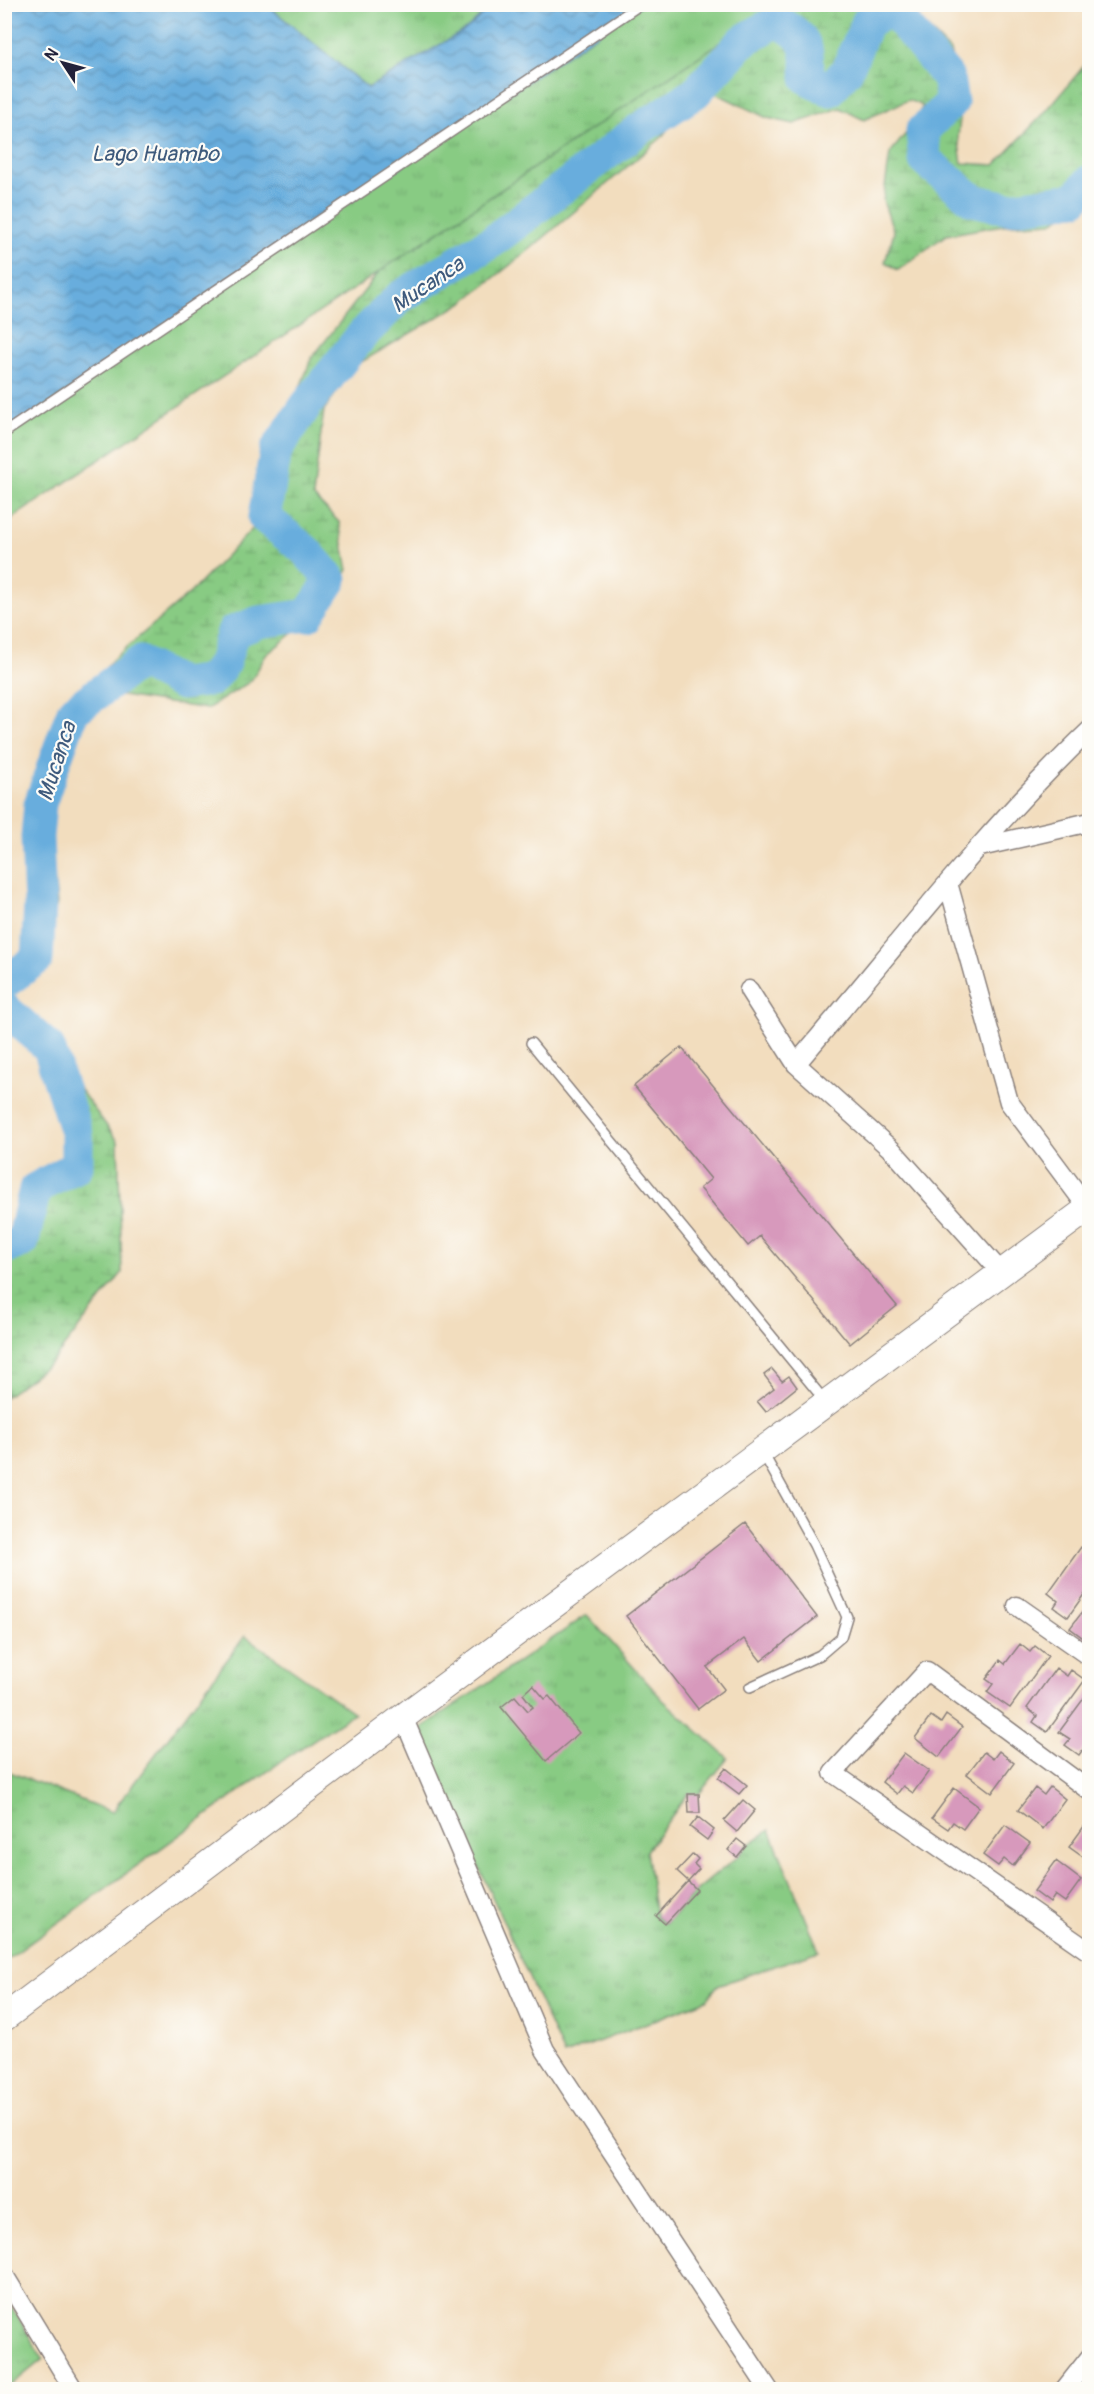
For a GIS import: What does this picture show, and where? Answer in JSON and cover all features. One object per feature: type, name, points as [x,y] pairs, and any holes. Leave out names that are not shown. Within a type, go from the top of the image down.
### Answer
[{"type":"street","points":[[796,1065],[980,847],[1055,762],[1089,730]]},
{"type":"street","points":[[980,847],[1089,822]]},
{"type":"street","points":[[4,2018],[403,1716],[827,1403],[1000,1271],[1089,1208],[1009,1102],[948,884]]},
{"type":"street","points":[[748,990],[796,1065],[893,1151],[1000,1271]]},
{"type":"street","points":[[1017,1606],[1089,1657]]},
{"type":"street","points":[[1089,1791],[927,1671],[832,1773],[1089,1952]]},
{"type":"street","points":[[403,1716],[545,2050],[770,2390]]},
{"type":"street","points":[[4,2275],[74,2390]]},
{"type":"street","points":[[1064,2390],[1089,2357]]},
{"type":"lane","points":[[4,433],[641,4]]},
{"type":"lane","points":[[531,1042],[827,1403]]},
{"type":"lane","points":[[750,1687],[820,1655],[841,1637],[847,1617],[814,1545],[761,1451]]},
{"type":"green space","name":"Lago Huambo","points":[[5,5],[777,5],[5,523]]},
{"type":"green space","points":[[797,5],[905,5],[950,51],[962,101],[958,137],[962,163],[995,165],[1047,110],[1089,60],[1089,200],[1052,222],[1003,225],[946,235],[898,270],[885,262],[894,232],[883,201],[890,153],[908,131],[923,106],[908,100],[864,120],[840,108],[794,124],[767,118],[701,86],[661,138],[528,251],[462,303],[356,365],[324,410],[313,496],[339,522],[348,570],[312,618],[266,655],[251,681],[207,709],[116,695],[87,711],[48,819],[57,904],[37,959],[40,904],[37,837],[40,804],[73,711],[112,660],[191,592],[264,517],[276,450],[311,359],[379,272],[743,27]]},
{"type":"green space","points":[[49,1048],[118,1141],[122,1273],[52,1362],[5,1397],[5,1248],[23,1240],[35,1189],[77,1166],[77,1135]]},
{"type":"green space","points":[[587,1615],[663,1700],[728,1758],[699,1794],[688,1794],[646,1851],[656,1916],[665,1924],[697,1890],[737,1857],[746,1846],[770,1830],[819,1951],[718,1985],[706,2000],[564,2055],[417,1731]]},
{"type":"green space","points":[[245,1636],[354,1713],[289,1756],[5,1961],[5,1770],[112,1812]]},
{"type":"green space","points":[[4,2294],[43,2359],[5,2390],[4,2389]]},
{"type":"water","name":"Lago Huambo","points":[[5,5],[267,5],[368,88],[468,28],[492,5],[641,5],[5,433]]},
{"type":"building","points":[[681,1047],[897,1306],[850,1344],[760,1236],[748,1246],[700,1188],[711,1179],[634,1086]]},
{"type":"building","points":[[772,1369],[782,1381],[789,1376],[797,1387],[766,1412],[757,1401],[774,1388],[764,1375]]},
{"type":"building","points":[[745,1524],[817,1617],[761,1661],[744,1639],[707,1667],[724,1689],[698,1709],[626,1616]]},
{"type":"building","points":[[1081,1547],[1090,1553],[1090,1586],[1068,1617],[1054,1607],[1058,1601],[1048,1593]]},
{"type":"building","points":[[1090,1602],[1090,1643],[1070,1628]]},
{"type":"building","points":[[1020,1644],[1030,1652],[1035,1646],[1048,1656],[1010,1708],[987,1692],[993,1684],[986,1679],[1000,1660],[1005,1664]]},
{"type":"building","points":[[1056,1668],[1067,1676],[1071,1670],[1085,1680],[1047,1732],[1033,1722],[1037,1716],[1027,1708]]},
{"type":"building","points":[[533,1685],[545,1699],[549,1696],[579,1733],[546,1761],[501,1707],[515,1696],[528,1711],[533,1707],[523,1694]]},
{"type":"building","points":[[1090,1690],[1090,1740],[1079,1755],[1065,1745],[1070,1739],[1059,1732]]},
{"type":"building","points":[[946,1715],[962,1727],[939,1757],[915,1738],[931,1716],[941,1723]]},
{"type":"building","points":[[999,1751],[1014,1763],[992,1793],[967,1774],[984,1752],[993,1759]]},
{"type":"building","points":[[904,1753],[929,1771],[913,1793],[903,1786],[897,1794],[882,1782]]},
{"type":"building","points":[[726,1768],[747,1785],[739,1794],[718,1778]]},
{"type":"building","points":[[1050,1787],[1065,1799],[1043,1829],[1018,1810],[1035,1788],[1044,1795]]},
{"type":"building","points":[[954,1788],[979,1807],[963,1829],[953,1822],[948,1829],[932,1818]]},
{"type":"building","points":[[688,1794],[699,1794],[700,1813],[689,1813]]},
{"type":"building","points":[[743,1800],[755,1810],[737,1832],[724,1821]]},
{"type":"building","points":[[698,1817],[714,1830],[707,1840],[690,1827]]},
{"type":"building","points":[[1005,1825],[1030,1843],[1013,1866],[1004,1859],[998,1866],[983,1855]]},
{"type":"building","points":[[1085,1825],[1090,1828],[1090,1862],[1069,1847]]},
{"type":"building","points":[[737,1839],[746,1846],[737,1857],[728,1850]]},
{"type":"building","points":[[693,1854],[698,1859],[694,1864],[699,1869],[688,1881],[677,1871]]},
{"type":"building","points":[[1056,1861],[1081,1880],[1065,1902],[1055,1895],[1050,1903],[1034,1891]]},
{"type":"building","points":[[688,1881],[697,1890],[665,1924],[656,1916]]},
{"type":"waterway","points":[[774,4],[777,21]]},
{"type":"waterway","name":"Mucanca","points":[[4,983],[37,959],[40,904],[37,837],[40,804],[73,711],[140,662],[182,684],[211,680],[224,663],[233,632],[259,622],[308,615],[331,580],[305,550],[264,517],[276,450],[307,404],[363,334],[400,297],[493,241],[638,130],[695,93],[744,40],[777,21],[795,32],[804,44],[807,78],[830,90],[847,70],[868,21],[893,10],[948,78],[952,102],[922,131],[925,160],[973,200],[1008,208],[1074,199],[1090,181]]},
{"type":"waterway","name":"Mucanca","points":[[4,1008],[49,1048],[77,1135],[77,1166],[35,1189],[23,1241],[4,1248]]}]
